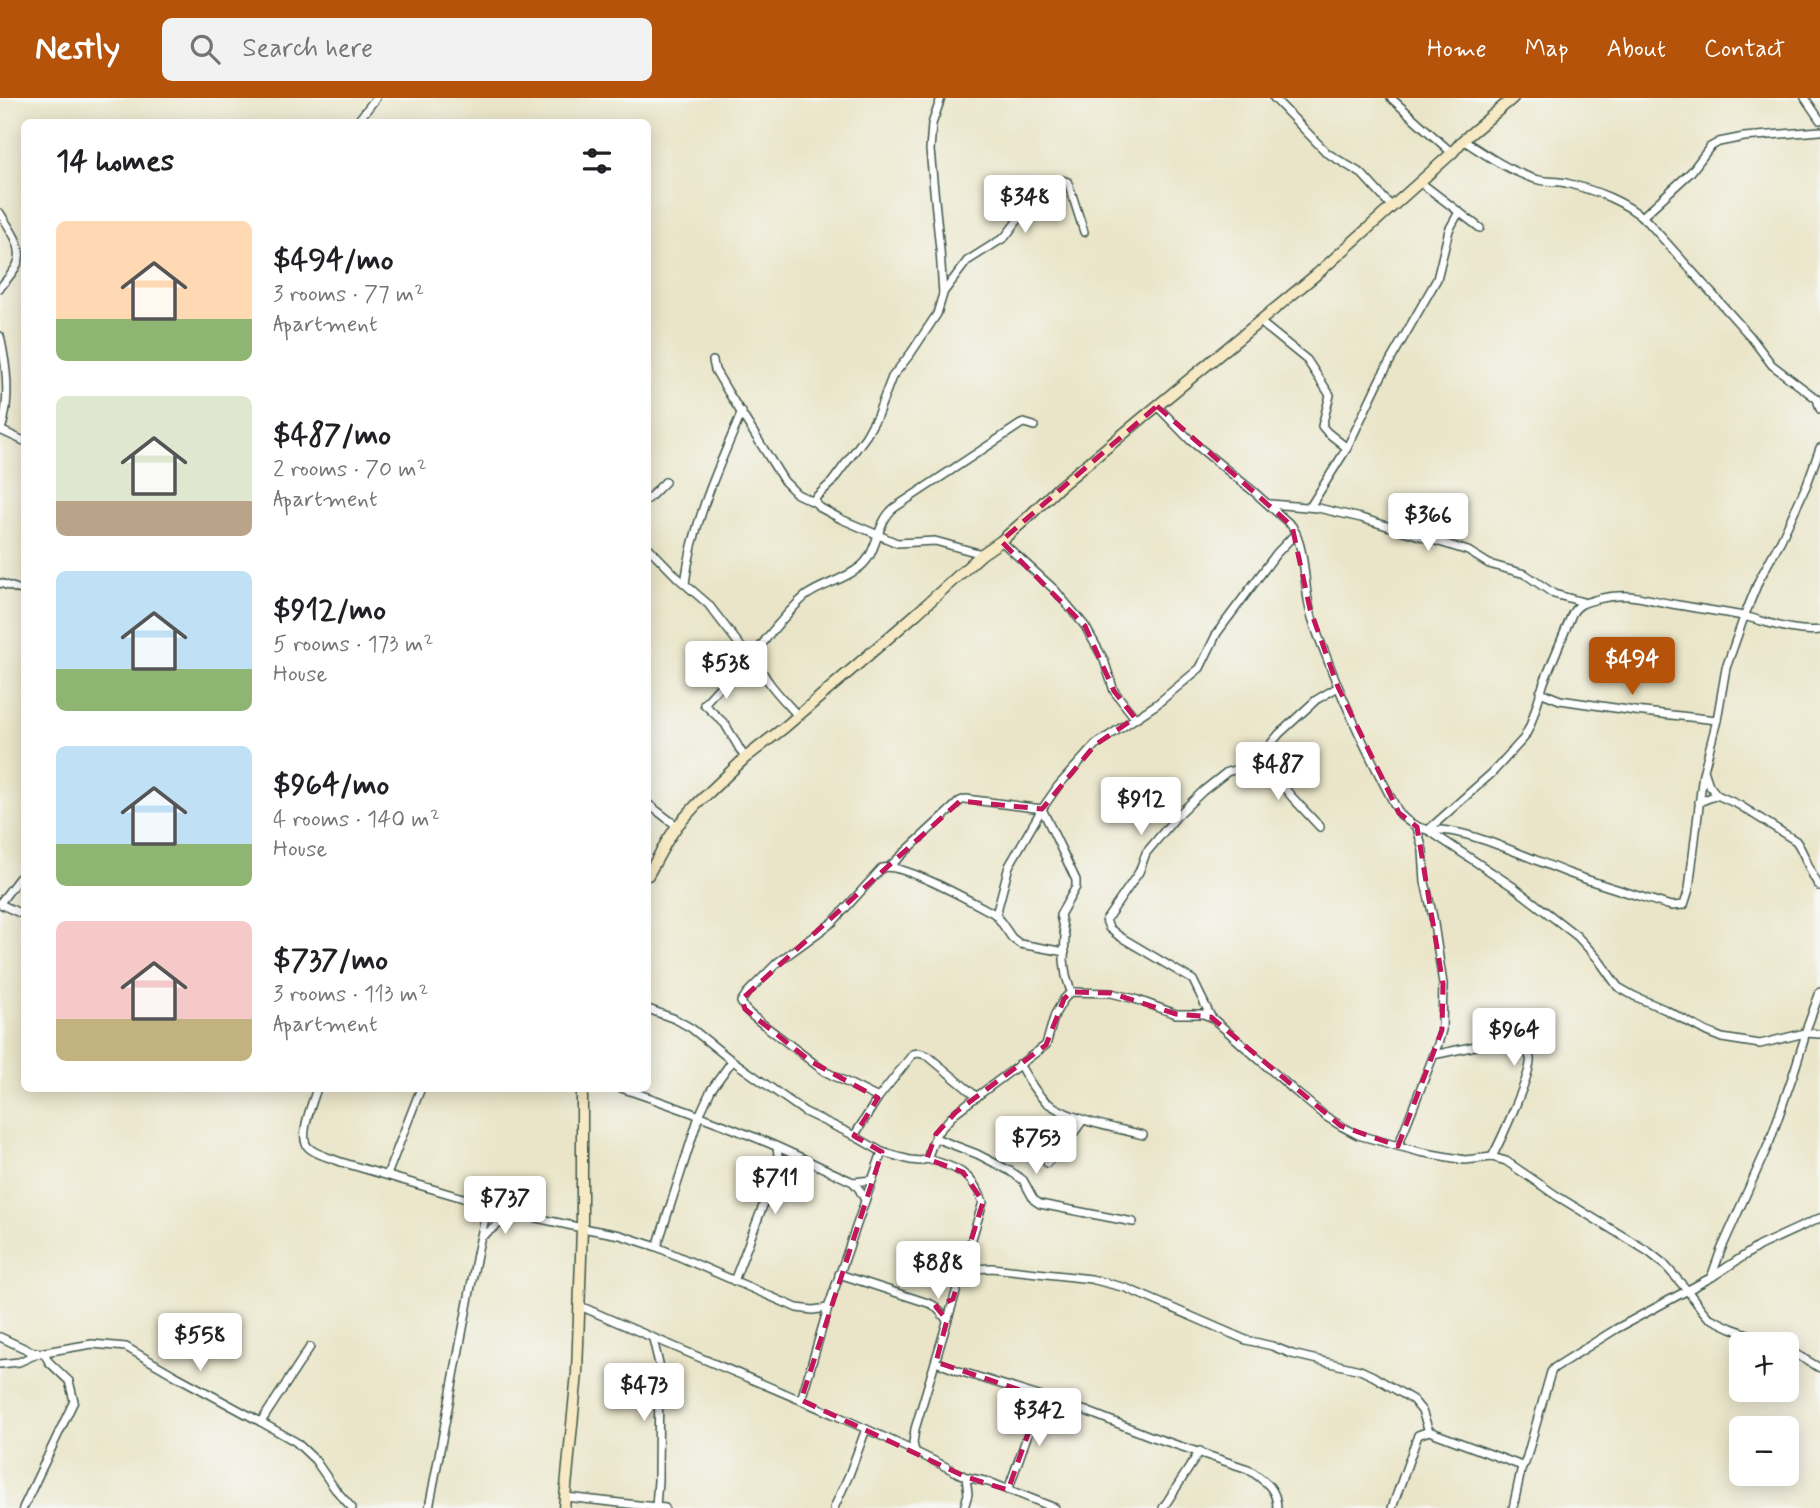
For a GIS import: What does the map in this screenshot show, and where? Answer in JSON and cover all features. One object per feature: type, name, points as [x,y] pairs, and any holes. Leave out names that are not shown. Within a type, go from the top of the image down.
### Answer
[{"type":"main road","points":[[651,870],[677,826],[745,758],[916,614],[982,554],[1026,520],[1059,487],[1317,275],[1463,140],[1513,98]]},
{"type":"main road","points":[[565,1502],[577,1373],[582,1228],[582,1092]]},
{"type":"street","points":[[359,119],[376,98]]},
{"type":"street","points":[[941,98],[932,124],[930,150],[943,294]]},
{"type":"street","points":[[1274,98],[1327,153],[1362,174],[1392,207]]},
{"type":"street","points":[[1392,98],[1452,153]]},
{"type":"street","points":[[1805,98],[1820,120]]},
{"type":"street","points":[[1642,217],[1691,172],[1710,147],[1718,142],[1744,137],[1820,131]]},
{"type":"street","points":[[1463,140],[1491,159],[1527,176],[1599,193],[1634,210],[1750,336],[1772,365],[1819,399],[1820,409]]},
{"type":"street","points":[[816,503],[817,495],[832,482],[866,436],[890,382],[930,326],[943,294],[967,261],[1005,237],[1025,211],[1028,191],[1062,180],[1068,182],[1084,232]]},
{"type":"street","points":[[1420,182],[1480,228]]},
{"type":"street","points":[[1310,506],[1348,448],[1381,377],[1437,279],[1448,233],[1459,212]]},
{"type":"street","points":[[0,213],[19,245],[20,257],[0,288]]},
{"type":"street","points":[[1260,322],[1307,360],[1330,399],[1322,426],[1348,448]]},
{"type":"street","points":[[0,336],[6,371],[6,412],[1,430],[21,440]]},
{"type":"street","points":[[713,361],[715,370],[728,392],[784,481],[797,494],[841,519],[897,543],[935,541],[982,554]]},
{"type":"street","points":[[1157,406],[1191,441],[1269,504],[1296,533],[1305,569],[1310,609],[1338,687],[1399,813],[1409,823],[1428,830],[1515,888],[1577,936],[1618,987],[1634,996],[1722,1038],[1760,1044],[1805,1033],[1820,1034]]},
{"type":"street","points":[[685,583],[706,497],[742,412]]},
{"type":"street","points":[[745,758],[725,724],[704,705],[806,596],[859,569],[872,554],[877,534],[894,508],[1021,424],[1034,426]]},
{"type":"street","points":[[1428,830],[1442,829],[1465,835],[1604,886],[1676,906],[1684,905],[1689,889],[1704,770],[1717,720],[1726,668],[1759,580],[1807,484],[1820,448]]},
{"type":"street","points":[[651,496],[666,482]]},
{"type":"street","points":[[1269,504],[1310,506],[1361,518],[1446,544],[1468,551],[1489,564],[1521,573],[1554,594],[1583,603]]},
{"type":"street","points":[[996,915],[1007,871],[1058,786],[1095,744],[1157,704],[1203,665],[1217,633],[1276,554],[1296,533]]},
{"type":"street","points":[[1001,541],[1055,590],[1085,626],[1104,660],[1114,691],[1135,718]]},
{"type":"street","points":[[651,550],[708,604],[749,657]]},
{"type":"street","points":[[0,583],[21,590]]},
{"type":"street","points":[[1428,830],[1492,773],[1524,738],[1572,614],[1575,608],[1583,603],[1617,595],[1630,595],[1744,617],[1804,632],[1820,630]]},
{"type":"street","points":[[760,648],[758,661],[765,677],[797,716]]},
{"type":"street","points":[[1211,1017],[1193,980],[1119,936],[1109,928],[1106,920],[1136,877],[1146,853],[1176,817],[1227,772],[1245,767],[1260,757],[1288,725],[1316,700],[1338,687]]},
{"type":"street","points":[[1541,692],[1560,700],[1717,720]]},
{"type":"street","points":[[1260,757],[1320,827]]},
{"type":"street","points":[[1704,770],[1709,785],[1717,795],[1739,805],[1796,841],[1820,887]]},
{"type":"street","points":[[1699,803],[1717,795]]},
{"type":"street","points":[[878,1098],[810,1061],[751,1015],[741,1002],[778,962],[833,922],[882,868],[890,866],[963,800],[1042,809]]},
{"type":"street","points":[[651,806],[677,826]]},
{"type":"street","points":[[1042,809],[1076,880],[1076,887],[1060,915],[1065,936],[1066,976],[1071,992]]},
{"type":"street","points":[[1398,1146],[1442,1030],[1443,984],[1426,889],[1423,850],[1417,827]]},
{"type":"street","points":[[890,866],[930,881],[996,915],[1012,938],[1020,944],[1065,951]]},
{"type":"street","points":[[21,877],[0,903],[21,914]]},
{"type":"street","points":[[927,1159],[935,1138],[956,1112],[1046,1045],[1055,1014],[1071,992],[1111,993],[1167,1012],[1211,1017],[1325,1116],[1358,1135],[1461,1160],[1492,1157],[1510,1163],[1557,1196],[1649,1252],[1688,1290],[1708,1317],[1742,1332]]},
{"type":"street","points":[[1712,1276],[1770,1141],[1820,992]]},
{"type":"street","points":[[651,1010],[686,1025],[805,1112],[882,1152],[910,1160],[927,1159],[950,1165],[963,1172],[980,1193],[983,1202],[915,1429],[915,1451]]},
{"type":"street","points":[[1433,1055],[1508,1043],[1528,1053],[1529,1070],[1492,1157]]},
{"type":"street","points":[[854,1136],[878,1098],[913,1054],[919,1053],[933,1060],[978,1097]]},
{"type":"street","points":[[657,1247],[699,1116],[711,1090],[733,1061]]},
{"type":"street","points":[[1018,1065],[1049,1104],[1083,1120],[1143,1135]]},
{"type":"street","points":[[316,1092],[304,1133],[305,1142],[308,1148],[341,1162],[514,1213],[620,1235],[657,1247],[803,1310],[828,1308]]},
{"type":"street","points":[[387,1175],[419,1092]]},
{"type":"street","points":[[632,1092],[777,1147],[853,1182],[865,1200]]},
{"type":"street","points":[[1047,1163],[1069,1140],[1083,1120]]},
{"type":"street","points":[[935,1138],[977,1154],[1010,1171],[1023,1180],[1034,1200],[1040,1204],[1133,1222]]},
{"type":"street","points":[[734,1281],[779,1164],[777,1147]]},
{"type":"street","points":[[801,1400],[839,1274],[882,1152]]},
{"type":"street","points":[[853,1182],[872,1180]]},
{"type":"street","points":[[429,1508],[488,1205]]},
{"type":"street","points":[[481,1237],[514,1213]]},
{"type":"street","points":[[1513,1508],[1522,1466],[1554,1367],[1759,1246],[1820,1217]]},
{"type":"street","points":[[960,1273],[992,1268],[1091,1279],[1126,1287],[1246,1340],[1360,1370],[1373,1376],[1413,1400],[1422,1411],[1429,1431]]},
{"type":"street","points":[[839,1274],[936,1307],[947,1320]]},
{"type":"street","points":[[936,1307],[953,1299]]},
{"type":"street","points":[[578,1305],[801,1400],[915,1451],[966,1478],[989,1482],[1055,1508]]},
{"type":"street","points":[[0,1337],[30,1351],[42,1353],[69,1381],[74,1401],[23,1508]]},
{"type":"street","points":[[653,1339],[659,1364],[656,1506]]},
{"type":"street","points":[[0,1364],[92,1344],[126,1347],[296,1442],[315,1460],[352,1508]]},
{"type":"street","points":[[261,1422],[310,1347]]},
{"type":"street","points":[[1799,1356],[1820,1368]]},
{"type":"street","points":[[936,1362],[1086,1411],[1248,1469],[1273,1489],[1277,1508]]},
{"type":"street","points":[[1008,1490],[1041,1397]]},
{"type":"street","points":[[834,1508],[866,1429]]},
{"type":"street","points":[[1392,1508],[1415,1439],[1420,1433],[1429,1431],[1522,1466]]},
{"type":"street","points":[[1163,1508],[1200,1451]]},
{"type":"street","points":[[964,1508],[968,1494],[966,1478]]},
{"type":"street","points":[[565,1502],[665,1508]]},
{"type":"highlighted area","points":[[1157,406],[1292,526],[1310,609],[1338,687],[1399,813],[1417,827],[1443,984],[1442,1030],[1407,1124],[1398,1146],[1341,1126],[1211,1017],[1176,1014],[1111,993],[1071,992],[1064,999],[1046,1045],[956,1112],[936,1134],[927,1159],[963,1172],[983,1202],[953,1299],[936,1307],[947,1320],[936,1362],[1041,1397],[1008,1490],[966,1477],[801,1400],[882,1152],[854,1136],[878,1098],[810,1061],[745,1009],[742,999],[960,801],[1042,809],[1095,745],[1135,718],[1114,691],[1085,626],[1001,541]]}]
